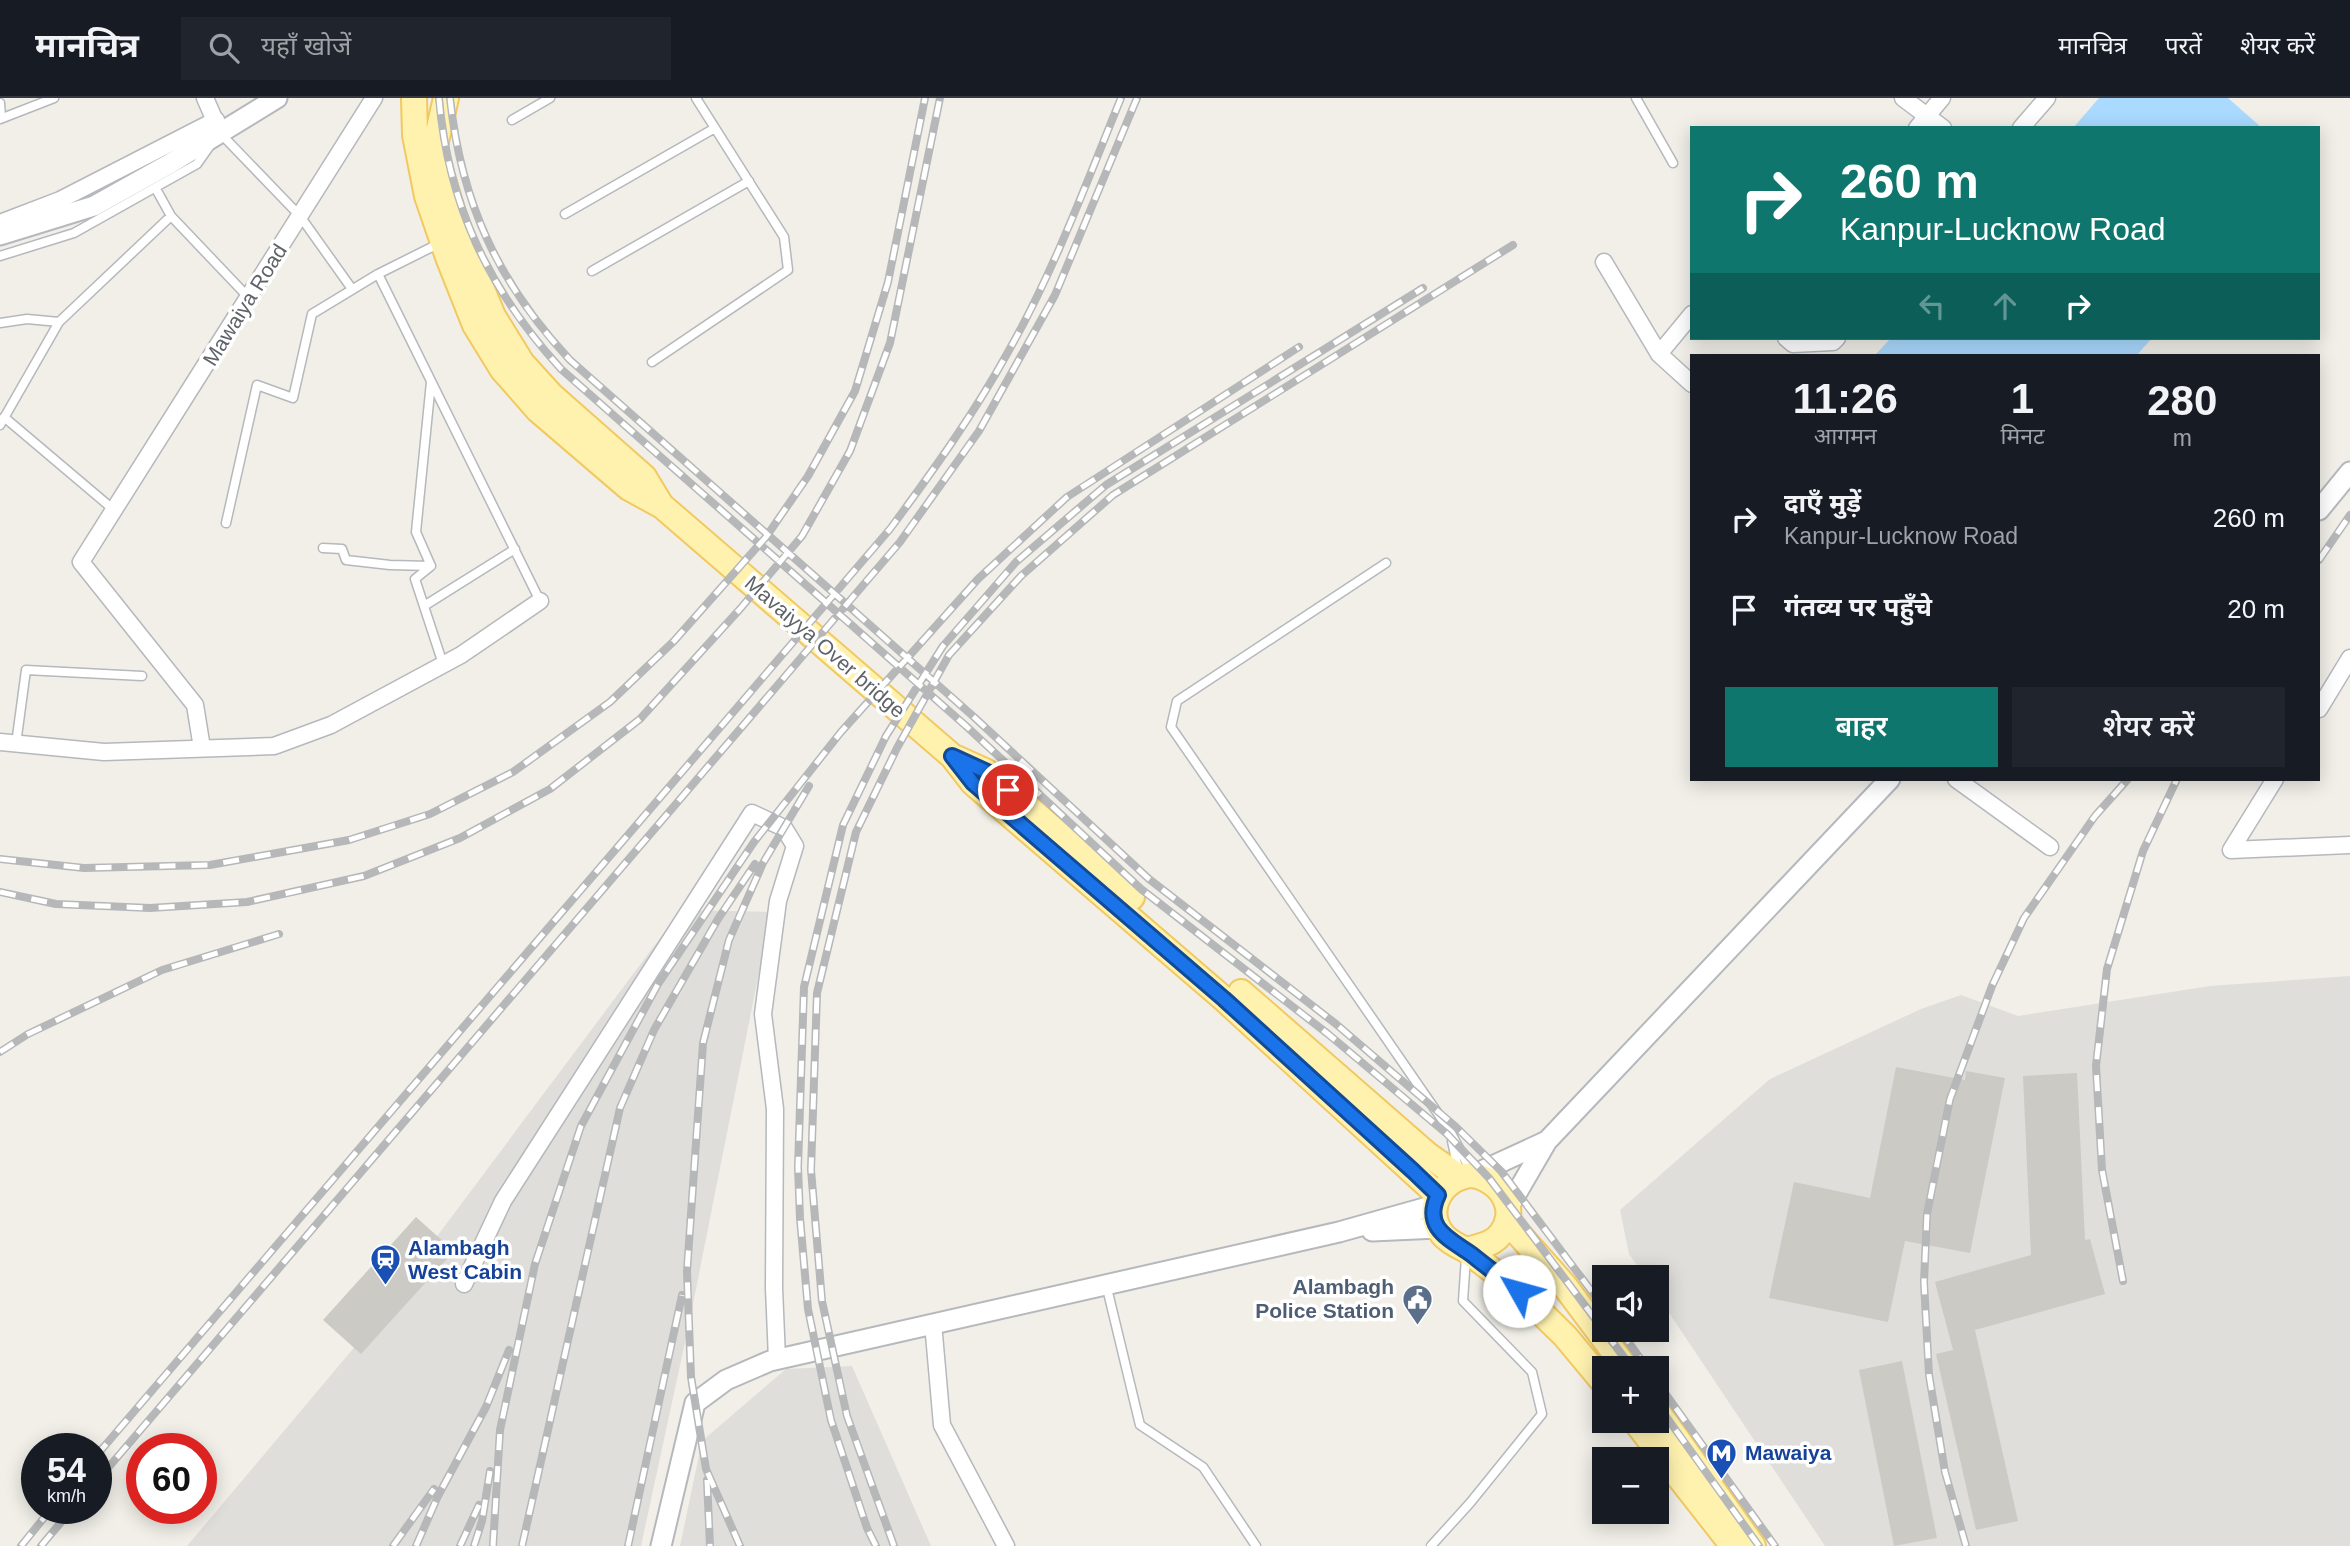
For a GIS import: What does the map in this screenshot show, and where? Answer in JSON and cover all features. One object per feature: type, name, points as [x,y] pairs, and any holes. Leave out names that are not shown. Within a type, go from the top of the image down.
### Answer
[{"type":"main road","points":[[414,98],[415,135],[427,196],[475,325],[502,369],[538,410],[629,488],[662,506]]},
{"type":"main road","points":[[446,98],[434,149],[459,233],[493,316],[522,363],[551,395],[644,477],[662,506]]},
{"type":"main road","name":"Mavaiyya Over bridge","points":[[662,506],[952,756]]},
{"type":"main road","points":[[952,756],[987,772],[1428,1154],[1466,1176],[1484,1177],[1500,1189],[1507,1215],[1617,1356]]},
{"type":"main road","points":[[952,756],[973,783],[1224,999],[1437,1209],[1449,1241],[1519,1291],[1556,1327],[1592,1369]]},
{"type":"main road","points":[[1437,1209],[1444,1187],[1466,1176]]},
{"type":"main road","points":[[1466,1251],[1491,1242],[1498,1236],[1507,1215]]},
{"type":"main road","points":[[1669,1428],[1754,1546]]},
{"type":"main road","points":[[1644,1433],[1733,1546]]},
{"type":"street","points":[[205,98],[217,126]]},
{"type":"street","points":[[0,223],[60,200],[277,98]]},
{"type":"street","name":"Mawaiya Road","points":[[202,748],[195,705],[81,562],[374,98]]},
{"type":"street","points":[[1903,98],[1941,126]]},
{"type":"street","points":[[1919,126],[1942,98]]},
{"type":"street","points":[[2023,126],[2047,98]]},
{"type":"street","points":[[0,235],[94,206],[171,163],[217,126]]},
{"type":"street","points":[[1604,262],[1658,354],[1690,382]]},
{"type":"street","points":[[1658,354],[1690,316]]},
{"type":"street","points":[[1788,340],[1793,344],[1835,340]]},
{"type":"street","points":[[2320,509],[2350,472]]},
{"type":"street","points":[[8,743],[104,752],[274,746],[331,725],[461,655],[540,600]]},
{"type":"street","points":[[2320,707],[2350,658]]},
{"type":"street","points":[[1507,1215],[1547,1141],[1888,781]]},
{"type":"street","points":[[1959,781],[2050,847]]},
{"type":"street","points":[[2274,781],[2231,850],[2350,845]]},
{"type":"street","points":[[464,1284],[503,1201],[752,813],[784,828],[795,846],[778,901],[763,1014],[775,1109],[776,1359]]},
{"type":"street","points":[[1466,1176],[1547,1141]]},
{"type":"street","points":[[661,1546],[695,1403],[726,1380],[776,1359],[1437,1209]]},
{"type":"street","points":[[933,1323],[942,1425],[1006,1546]]},
{"type":"lane","points":[[0,103],[1,119],[54,98]]},
{"type":"lane","points":[[512,120],[550,98]]},
{"type":"lane","points":[[652,362],[788,270],[784,237],[696,98]]},
{"type":"lane","points":[[1636,98],[1673,163]]},
{"type":"lane","points":[[0,256],[74,233],[156,189],[197,164],[217,126],[300,216],[352,289]]},
{"type":"lane","points":[[565,214],[715,128]]},
{"type":"lane","points":[[592,271],[748,181]]},
{"type":"lane","points":[[156,189],[171,216],[249,298]]},
{"type":"lane","points":[[114,510],[2,421],[59,322],[171,216]]},
{"type":"lane","points":[[226,523],[257,385],[293,398],[312,314],[377,274],[443,242]]},
{"type":"lane","points":[[377,274],[540,600]]},
{"type":"lane","points":[[0,323],[27,320],[59,322]]},
{"type":"lane","points":[[431,382],[416,531],[431,566]]},
{"type":"lane","points":[[323,548],[342,549],[346,560],[431,566]]},
{"type":"lane","points":[[424,606],[515,549]]},
{"type":"lane","points":[[1387,564],[1177,701],[1171,727],[1450,1131],[1466,1176]]},
{"type":"lane","points":[[431,566],[415,579],[443,664]]},
{"type":"lane","points":[[8,743],[26,670],[142,676]]},
{"type":"lane","points":[[1450,1131],[1466,1176]]},
{"type":"lane","points":[[1431,1546],[1470,1503],[1542,1414],[1532,1372],[1463,1301],[1466,1251]]},
{"type":"lane","points":[[1105,1283],[1140,1425],[1203,1467],[1255,1546]]},
{"type":"shaded area","points":[[681,910],[771,912],[690,1319],[641,1546],[187,1546],[206,1524],[217,1524],[217,1510],[352,1350]]},
{"type":"shaded area","points":[[2350,976],[2350,1546],[1825,1546],[1669,1313],[1669,1265],[1637,1265],[1629,1254],[1620,1210],[1770,1079],[1921,1009],[1961,995],[2018,1016],[2210,986]]},
{"type":"shaded area","points":[[852,1366],[931,1546],[680,1546],[702,1441],[786,1369]]},
{"type":"water","points":[[2099,98],[2228,98],[2260,126],[2075,126]]},
{"type":"water","points":[[1889,340],[2150,340],[2138,354],[1876,354]]},
{"type":"building","points":[[1896,1067],[1965,1080],[1966,1071],[2005,1078],[1970,1253],[1905,1241],[1888,1322],[1769,1298],[1794,1182],[1870,1198]]},
{"type":"building","points":[[2077,1073],[2085,1240],[2090,1239],[2105,1294],[1975,1330],[2018,1521],[1976,1530],[1936,1354],[1953,1350],[1935,1282],[2031,1255],[2023,1076]]},
{"type":"building","points":[[416,1217],[454,1251],[361,1354],[323,1320]]},
{"type":"building","points":[[1902,1361],[1937,1538],[1894,1546],[1859,1370]]},
{"type":"railway","points":[[439,98],[452,174],[476,244],[513,308],[561,369],[966,726],[1141,889],[1328,1034],[1447,1134],[1489,1178],[1623,1356]]},
{"type":"railway","points":[[450,98],[463,172],[487,239],[522,301],[570,360],[974,717],[1149,879],[1336,1024],[1456,1127],[1501,1171],[1592,1292]]},
{"type":"railway","points":[[0,859],[84,868],[210,865],[349,840],[430,814],[513,772],[610,702],[674,641],[766,537],[808,476],[855,391],[888,282],[925,98]]},
{"type":"railway","points":[[0,892],[56,904],[150,908],[247,902],[364,876],[460,838],[550,789],[640,719],[802,536],[850,451],[890,343],[940,98]]},
{"type":"railway","points":[[112,1437],[890,529],[967,420],[1025,321],[1069,227],[1121,98]]},
{"type":"railway","points":[[112,1463],[900,542],[979,431],[1055,295],[1137,98]]},
{"type":"railway","points":[[894,1546],[847,1416],[822,1301],[811,1170],[817,993],[856,832],[897,748],[949,655],[1021,576],[1113,495],[1513,245]]},
{"type":"railway","points":[[876,1546],[867,1528],[831,1420],[808,1309],[800,1218],[798,1167],[804,987],[843,825],[886,736],[943,646],[1016,562],[1106,485],[1423,288]]},
{"type":"railway","points":[[493,1546],[500,1430],[535,1264],[581,1126],[658,984],[754,842],[841,732],[978,579],[1067,497],[1299,347]]},
{"type":"railway","points":[[2320,559],[2350,515]]},
{"type":"railway","points":[[1966,1546],[1945,1472],[1929,1375],[1924,1282],[1927,1214],[1950,1099],[1992,986],[2024,918],[2095,816],[2126,781]]},
{"type":"railway","points":[[2123,1281],[2102,1170],[2096,1066],[2107,969],[2143,851],[2176,781]]},
{"type":"railway","points":[[740,1546],[706,1469],[691,1377],[687,1271],[703,1043],[729,940],[763,863],[809,786]]},
{"type":"railway","points":[[522,1546],[620,1108],[654,1030],[718,919],[755,864]]},
{"type":"railway","points":[[0,1052],[28,1034],[162,970],[279,934]]},
{"type":"railway","points":[[628,1546],[682,1295]]},
{"type":"railway","points":[[1629,1342],[1638,1356]]},
{"type":"railway","points":[[416,1546],[438,1496],[486,1407],[509,1350]]},
{"type":"railway","points":[[1669,1399],[1775,1546]]},
{"type":"railway","points":[[1669,1421],[1759,1546]]},
{"type":"railway","points":[[474,1546],[482,1521],[490,1471]]},
{"type":"railway","points":[[707,1480],[710,1546]]},
{"type":"railway","points":[[393,1546],[434,1489]]},
{"type":"railway","points":[[460,1546],[479,1505]]},
{"type":"railway","points":[[21,1546],[39,1524]]},
{"type":"railway","points":[[41,1546],[60,1524]]},
{"type":"place","name":"Alambagh West Cabin","points":[[385,1287]]},
{"type":"place","name":"Alambagh Police Station","points":[[1417,1326]]},
{"type":"place","name":"Mawaiya","points":[[1722,1480]]},
{"type":"route","points":[[1008,790],[987,772],[952,756],[973,783],[1224,999],[1413,1171],[1438,1195],[1434,1213],[1443,1236],[1519,1291]]}]
